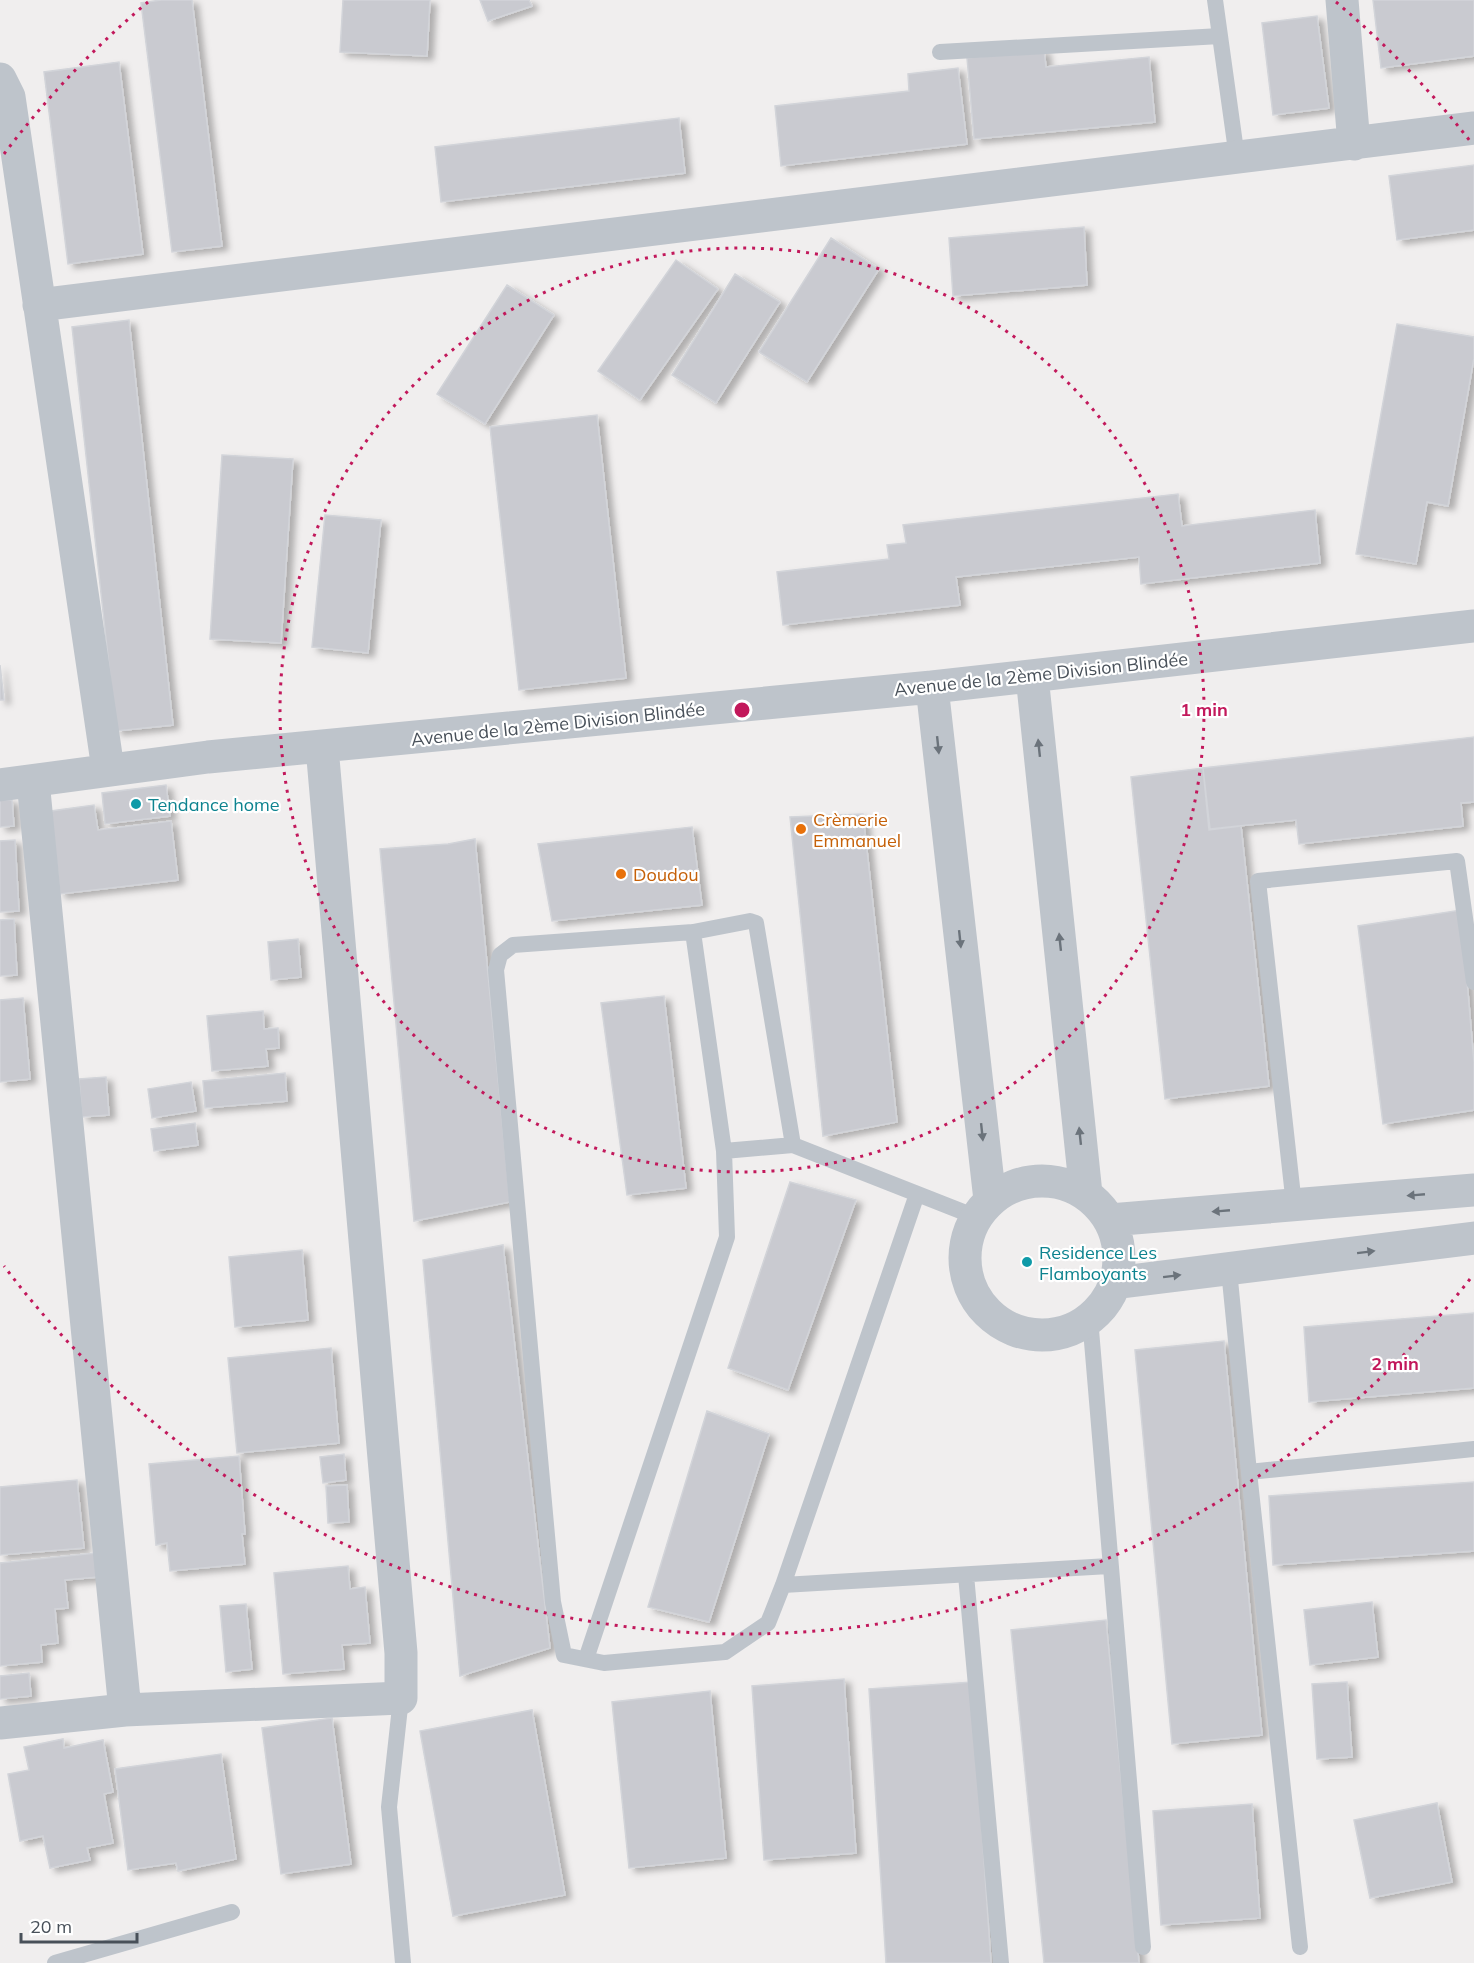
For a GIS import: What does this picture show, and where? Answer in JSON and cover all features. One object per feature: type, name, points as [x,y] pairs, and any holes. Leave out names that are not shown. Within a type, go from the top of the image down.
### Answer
[{"type":"street","points":[[1342,0],[1354,144]]},
{"type":"street","points":[[0,80],[9,98],[108,769]]},
{"type":"street","points":[[39,305],[1474,128]]},
{"type":"street","name":"Avenue de la 2ème Division Blindée","points":[[0,785],[108,769],[932,687],[1474,626]]},
{"type":"street","points":[[1032,676],[1086,1194]]},
{"type":"street","points":[[932,687],[983,1209]]},
{"type":"street","points":[[0,1723],[125,1710],[401,1698],[401,1653],[322,747]]},
{"type":"street","points":[[33,781],[125,1710]]},
{"type":"street","points":[[1038,1181],[1063,1183],[1086,1194],[1110,1220],[1117,1241],[1119,1262],[1114,1283],[1105,1302],[1090,1318],[1071,1329],[1039,1334],[1008,1327],[990,1315],[976,1299],[966,1269],[968,1237],[983,1209],[1012,1187],[1038,1181]]},
{"type":"street","points":[[1110,1220],[1474,1190]]},
{"type":"street","points":[[1114,1283],[1474,1238]]},
{"type":"lane","points":[[1215,0],[1237,158]]},
{"type":"lane","points":[[940,52],[1220,36]]},
{"type":"lane","points":[[1294,1205],[1258,881],[1466,860],[1474,982]]},
{"type":"lane","points":[[793,1145],[759,928],[756,923],[750,921],[693,932],[513,945],[500,955],[496,970],[553,1602],[564,1654],[604,1663],[725,1652],[768,1623],[916,1194]]},
{"type":"lane","points":[[586,1659],[727,1237],[724,1151],[693,932]]},
{"type":"lane","points":[[724,1151],[793,1145],[916,1194],[983,1209]]},
{"type":"lane","points":[[1229,1270],[1300,1947]]},
{"type":"lane","points":[[1090,1318],[1109,1566],[1143,1947]]},
{"type":"lane","points":[[1249,1473],[1474,1449]]},
{"type":"lane","points":[[783,1585],[1109,1566]]},
{"type":"lane","points":[[966,1575],[1001,1963]]},
{"type":"lane","points":[[401,1698],[389,1807],[403,1963]]},
{"type":"lane","points":[[55,1963],[232,1912]]},
{"type":"building","points":[[161,0],[192,0],[222,246],[172,252],[141,3]]},
{"type":"building","points":[[343,0],[430,0],[427,56],[340,52]]},
{"type":"building","points":[[480,0],[529,0],[532,6],[488,21]]},
{"type":"building","points":[[1373,0],[1474,0],[1474,56],[1381,68]]},
{"type":"building","points":[[1317,16],[1329,108],[1273,115],[1262,23]]},
{"type":"building","points":[[1044,50],[1046,67],[1149,57],[1155,122],[974,139],[967,58]]},
{"type":"building","points":[[119,62],[143,254],[68,264],[44,72]]},
{"type":"building","points":[[958,68],[967,144],[781,166],[775,106],[909,91],[908,74]]},
{"type":"building","points":[[679,118],[685,173],[441,202],[435,147]]},
{"type":"building","points":[[1474,165],[1474,230],[1397,240],[1389,176]]},
{"type":"building","points":[[1084,227],[1087,285],[953,296],[949,238]]},
{"type":"building","points":[[831,238],[879,269],[807,382],[759,352]]},
{"type":"building","points":[[676,260],[718,289],[640,400],[598,371]]},
{"type":"building","points":[[735,274],[780,302],[716,403],[672,375]]},
{"type":"building","points":[[507,285],[554,315],[485,424],[437,394]]},
{"type":"building","points":[[129,320],[173,725],[116,731],[72,327]]},
{"type":"building","points":[[1397,324],[1474,337],[1474,358],[1448,506],[1427,502],[1416,564],[1356,554]]},
{"type":"building","points":[[597,415],[626,678],[519,690],[490,427]]},
{"type":"building","points":[[222,455],[293,459],[281,643],[210,639]]},
{"type":"building","points":[[1178,494],[1182,526],[1315,510],[1320,563],[1141,584],[1139,557],[956,577],[960,605],[783,625],[777,572],[889,559],[887,545],[906,543],[903,525]]},
{"type":"building","points":[[325,515],[381,520],[368,653],[312,647]]},
{"type":"building","points":[[0,665],[4,700],[0,700]]},
{"type":"building","points":[[1474,737],[1474,802],[1461,803],[1463,826],[1299,844],[1296,820],[1210,829],[1203,768]]},
{"type":"building","points":[[1203,768],[1209,830],[1241,826],[1269,1086],[1165,1099],[1131,777]]},
{"type":"building","name":"Tendance home","points":[[166,785],[170,816],[105,824],[102,793]]},
{"type":"building","points":[[0,800],[12,800],[14,826],[0,827]]},
{"type":"building","points":[[94,805],[98,830],[171,821],[178,880],[60,894],[51,811]]},
{"type":"building","points":[[863,814],[897,1122],[823,1136],[790,817]]},
{"type":"building","name":"Doudou","points":[[692,827],[702,905],[552,921],[538,844]]},
{"type":"building","points":[[475,839],[510,1202],[414,1221],[380,849],[448,844]]},
{"type":"building","points":[[15,840],[19,911],[0,912],[0,841]]},
{"type":"building","points":[[1461,910],[1474,1063],[1474,1110],[1383,1124],[1358,926]]},
{"type":"building","points":[[14,919],[17,975],[0,976],[0,920]]},
{"type":"building","points":[[298,939],[301,977],[271,980],[268,942]]},
{"type":"building","points":[[664,996],[686,1188],[627,1195],[601,1003]]},
{"type":"building","points":[[23,998],[30,1079],[0,1082],[0,1000]]},
{"type":"building","points":[[263,1011],[264,1029],[278,1028],[279,1048],[266,1049],[268,1066],[212,1071],[207,1016]]},
{"type":"building","points":[[285,1073],[287,1101],[205,1108],[203,1081]]},
{"type":"building","points":[[106,1077],[109,1115],[82,1117],[79,1079]]},
{"type":"building","points":[[191,1082],[196,1111],[152,1118],[148,1089]]},
{"type":"building","points":[[195,1123],[198,1145],[154,1151],[151,1129]]},
{"type":"building","points":[[790,1182],[856,1200],[788,1390],[728,1368]]},
{"type":"building","points":[[503,1245],[550,1648],[460,1676],[423,1260]]},
{"type":"building","points":[[302,1250],[308,1320],[235,1327],[229,1257]]},
{"type":"building","points":[[1474,1313],[1474,1388],[1309,1402],[1304,1327]]},
{"type":"building","points":[[1224,1341],[1262,1735],[1172,1744],[1135,1350]]},
{"type":"building","points":[[331,1348],[339,1443],[237,1453],[228,1358]]},
{"type":"building","points":[[707,1411],[769,1434],[709,1622],[648,1607]]},
{"type":"building","points":[[344,1454],[346,1480],[323,1483],[320,1457]]},
{"type":"building","points":[[239,1456],[245,1564],[170,1571],[167,1543],[156,1545],[149,1464]]},
{"type":"building","points":[[77,1480],[84,1548],[0,1555],[0,1487]]},
{"type":"building","points":[[1474,1482],[1474,1551],[1273,1565],[1269,1496]]},
{"type":"building","points":[[347,1485],[349,1522],[328,1523],[326,1486]]},
{"type":"building","points":[[96,1553],[98,1577],[65,1580],[68,1608],[55,1609],[58,1643],[41,1645],[42,1662],[0,1666],[0,1563]]},
{"type":"building","points":[[348,1566],[350,1589],[365,1587],[370,1643],[342,1645],[344,1669],[283,1674],[274,1573]]},
{"type":"building","points":[[1372,1602],[1378,1657],[1310,1665],[1304,1610]]},
{"type":"building","points":[[246,1604],[252,1669],[226,1672],[220,1606]]},
{"type":"building","points":[[1106,1620],[1139,1963],[1044,1963],[1011,1630]]},
{"type":"building","points":[[29,1673],[31,1696],[0,1699],[0,1676]]},
{"type":"building","points":[[844,1679],[856,1853],[764,1860],[752,1686]]},
{"type":"building","points":[[972,1682],[991,1963],[886,1963],[869,1689]]},
{"type":"building","points":[[1347,1682],[1352,1757],[1317,1759],[1312,1684]]},
{"type":"building","points":[[710,1691],[726,1858],[629,1868],[612,1702]]},
{"type":"building","points":[[532,1710],[565,1895],[453,1916],[420,1731]]},
{"type":"building","points":[[332,1718],[351,1864],[281,1874],[262,1728]]},
{"type":"building","points":[[63,1739],[64,1748],[103,1740],[113,1792],[104,1794],[113,1843],[87,1848],[90,1860],[50,1868],[43,1836],[20,1841],[8,1774],[29,1770],[24,1747]]},
{"type":"building","points":[[221,1754],[236,1859],[178,1871],[176,1863],[128,1870],[115,1769]]},
{"type":"building","points":[[1437,1803],[1452,1882],[1370,1898],[1354,1820]]},
{"type":"building","points":[[1252,1804],[1260,1918],[1161,1925],[1153,1811]]},
{"type":"place","name":"Tendance home","points":[[136,804]]},
{"type":"place","name":"Crèmerie Emmanuel","points":[[801,829]]},
{"type":"place","name":"Doudou","points":[[621,874]]},
{"type":"place","name":"Residence Les Flamboyants","points":[[1027,1262]]}]
